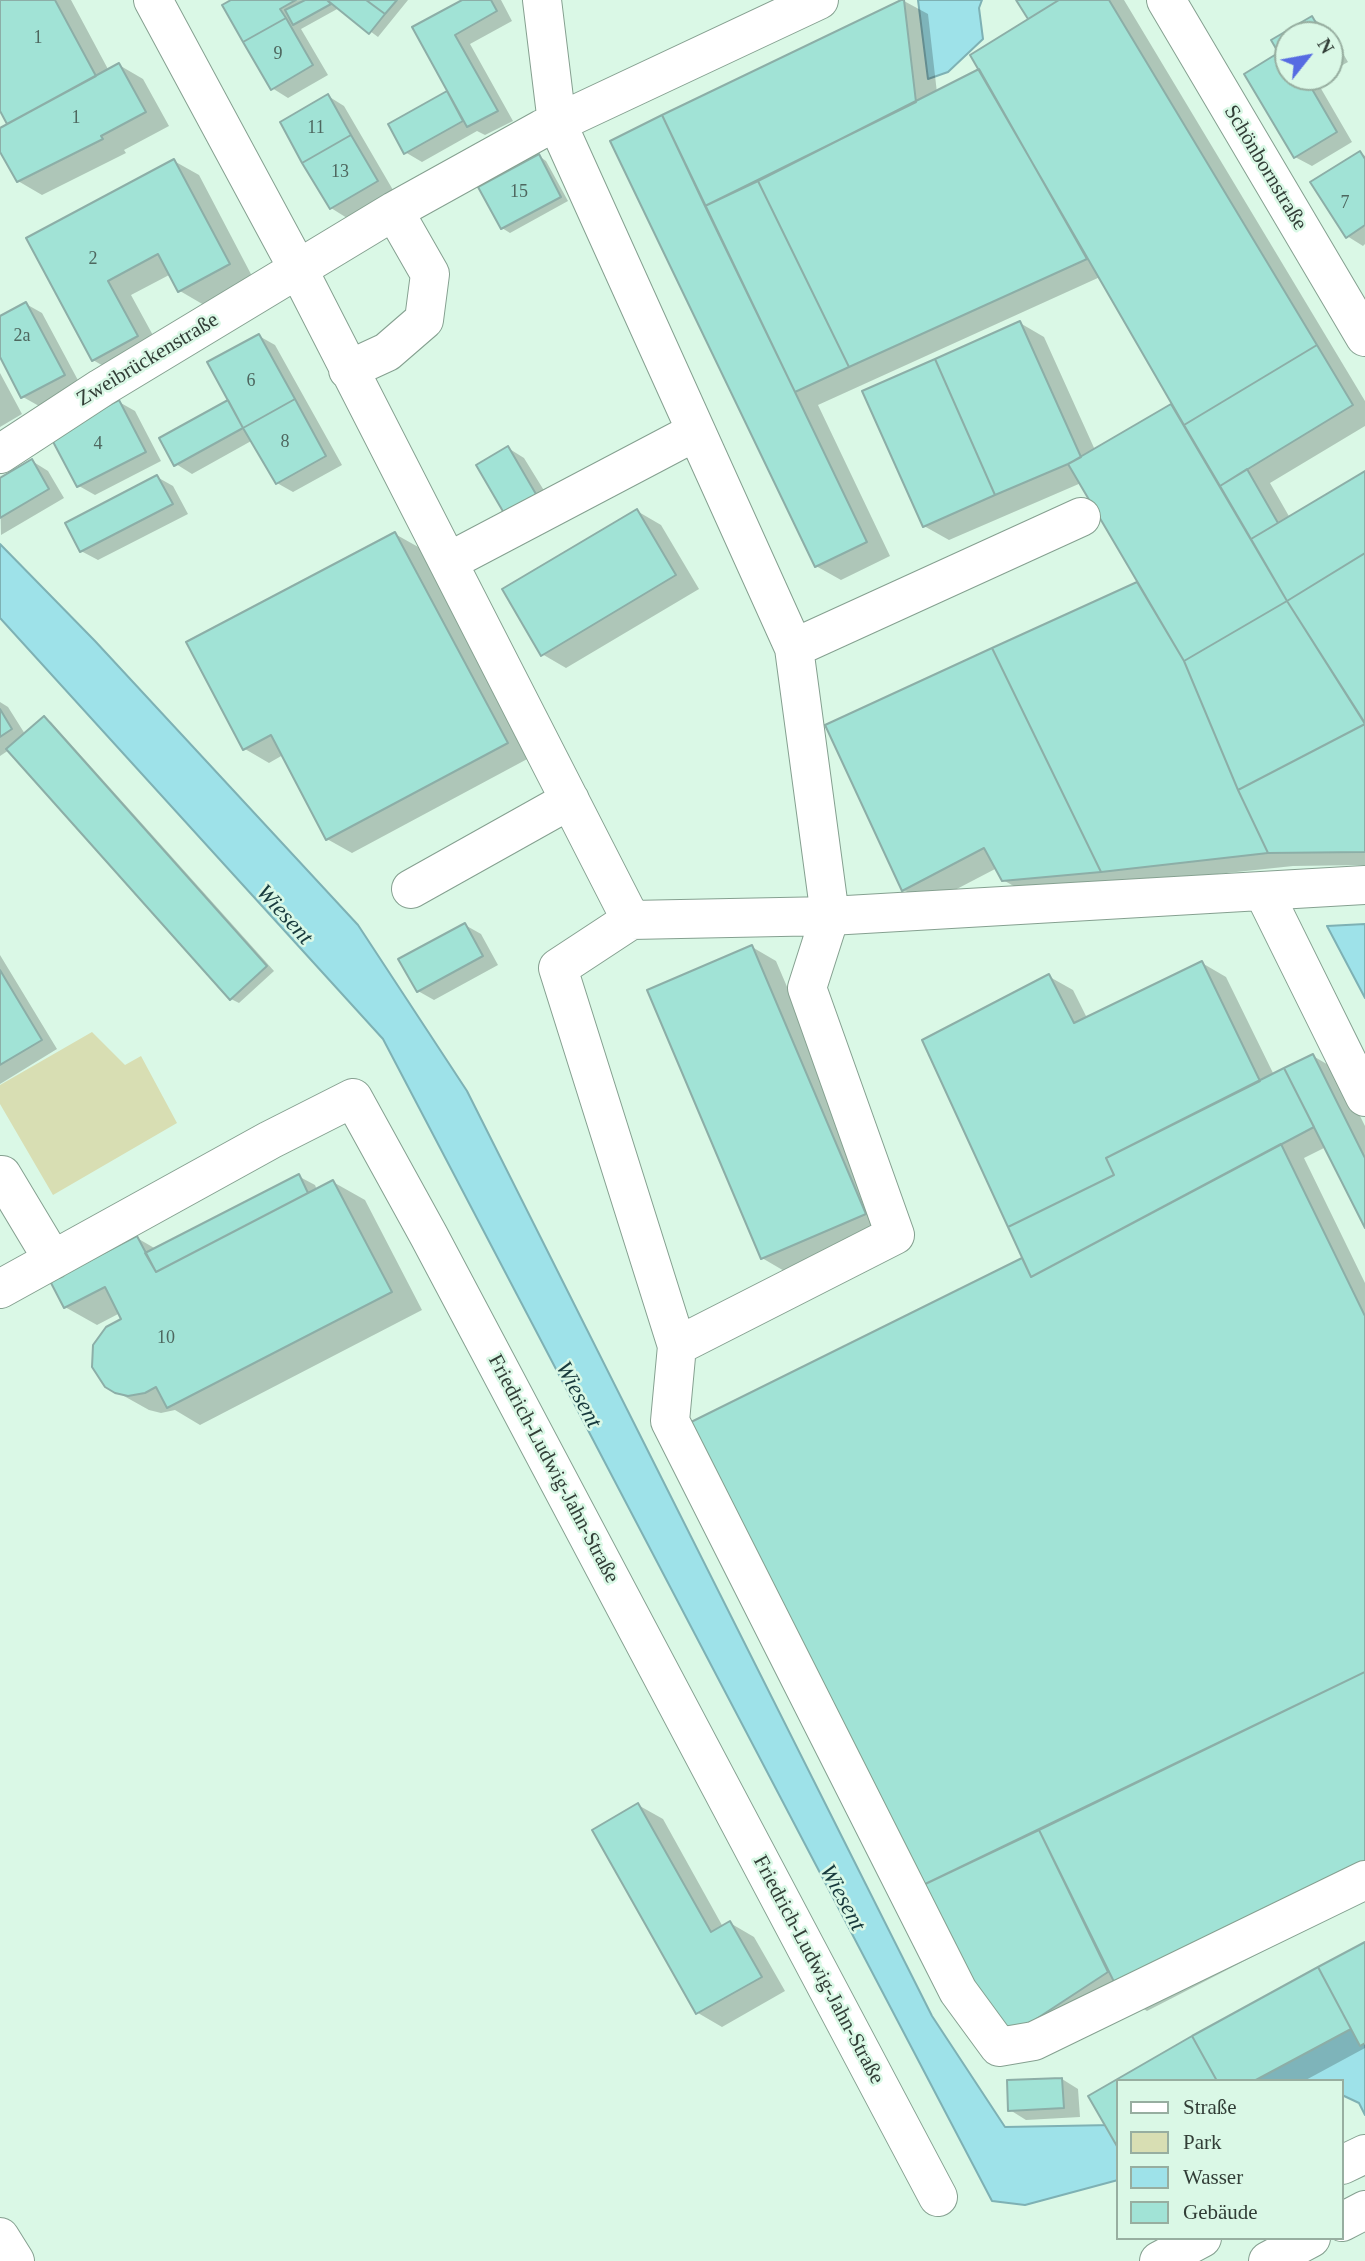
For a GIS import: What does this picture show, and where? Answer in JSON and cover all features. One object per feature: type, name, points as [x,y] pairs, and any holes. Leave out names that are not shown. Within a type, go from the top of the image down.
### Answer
[{"type":"street","points":[[153,0],[298,269],[631,920]]},
{"type":"street","points":[[542,0],[550,126],[794,648],[830,916],[807,988],[895,1235],[677,1346]]},
{"type":"street","name":"Zweibrückenstraße","points":[[0,454],[101,388],[394,211],[550,126],[819,0]]},
{"type":"street","name":"Schönbornstraße","points":[[1171,2],[1365,337]]},
{"type":"street","points":[[348,370],[387,352],[424,320],[430,274],[394,211]]},
{"type":"street","points":[[448,562],[695,432]]},
{"type":"street","points":[[794,648],[1081,517]]},
{"type":"street","points":[[411,889],[570,800]]},
{"type":"street","points":[[1365,885],[830,916],[631,920],[558,968],[677,1346],[670,1421],[958,1992],[999,2047],[1034,2041],[1365,1880]]},
{"type":"street","points":[[1263,891],[1365,1097]]},
{"type":"street","name":"Friedrich-Ludwig-Jahn-Straße","points":[[0,1289],[270,1140],[353,1098],[429,1236],[938,2197]]},
{"type":"street","points":[[0,1176],[2,1175],[52,1260]]},
{"type":"street","points":[[1344,2164],[1365,2154]]},
{"type":"street","points":[[1344,2221],[1365,2210]]},
{"type":"street","points":[[0,2237],[15,2261]]},
{"type":"street","points":[[1159,2261],[1198,2240]]},
{"type":"street","points":[[1268,2261],[1307,2240]]},
{"type":"green space","points":[[92,1032],[125,1065],[141,1056],[177,1123],[53,1195],[0,1104],[0,1085]]},
{"type":"water","points":[[918,0],[982,0],[979,8],[983,39],[948,72],[928,79]]},
{"type":"water","name":"Wiesent","points":[[0,544],[95,641],[358,925],[467,1091],[932,2016],[1005,2127],[1116,2123],[1116,2181],[1025,2205],[992,2201],[383,1039],[0,618]]},
{"type":"water","points":[[1365,924],[1365,998],[1327,926]]},
{"type":"water","points":[[1339,2002],[1365,2031],[1365,2115],[1359,2103],[1344,2096],[1344,2079],[1198,2079]]},
{"type":"building","points":[[0,0],[55,0],[96,76],[7,124],[0,111]]},
{"type":"building","points":[[231,0],[296,0],[280,9],[286,18],[243,42],[222,5]]},
{"type":"building","points":[[305,0],[327,0],[331,4],[293,25],[285,10]]},
{"type":"building","points":[[327,0],[366,0],[385,14],[369,34]]},
{"type":"building","points":[[366,0],[397,0],[385,14]]},
{"type":"building","points":[[462,0],[491,0],[497,11],[455,35],[498,111],[467,127],[412,27]]},
{"type":"building","points":[[904,0],[916,102],[705,206],[662,115]]},
{"type":"building","points":[[1016,0],[1059,0],[1028,19]]},
{"type":"building","points":[[1059,0],[1109,0],[1317,345],[1184,425],[970,55]]},
{"type":"building","points":[[286,18],[313,65],[271,90],[243,42]]},
{"type":"building","points":[[1274,55],[1274,91],[1313,91],[1337,132],[1294,158],[1244,74]]},
{"type":"building","points":[[119,63],[146,112],[101,136],[103,139],[17,182],[0,152],[0,128]]},
{"type":"building","points":[[979,69],[1087,259],[849,367],[758,181]]},
{"type":"building","points":[[447,91],[463,121],[404,154],[388,124]]},
{"type":"building","points":[[328,94],[351,135],[302,163],[280,122]]},
{"type":"building","points":[[662,115],[867,542],[815,567],[610,141]]},
{"type":"building","points":[[351,135],[378,181],[330,209],[302,163]]},
{"type":"building","points":[[1360,151],[1365,159],[1365,225],[1346,238],[1310,182]]},
{"type":"building","points":[[539,154],[561,197],[501,229],[478,187]]},
{"type":"building","points":[[174,159],[230,264],[178,292],[158,254],[108,281],[138,336],[92,361],[26,238]]},
{"type":"building","points":[[758,181],[849,367],[795,392],[705,206]]},
{"type":"building","points":[[26,302],[65,375],[21,398],[0,357],[0,316]]},
{"type":"building","points":[[1020,321],[1081,457],[995,495],[935,359]]},
{"type":"building","points":[[259,334],[295,399],[243,428],[207,362]]},
{"type":"building","points":[[1317,345],[1353,405],[1220,486],[1184,425]]},
{"type":"building","points":[[935,359],[995,495],[923,527],[862,391]]},
{"type":"building","points":[[295,399],[326,456],[276,484],[243,428]]},
{"type":"building","points":[[119,400],[146,452],[77,487],[50,436]]},
{"type":"building","points":[[228,400],[243,428],[174,466],[159,438]]},
{"type":"building","points":[[1171,404],[1287,601],[1184,661],[1068,464]]},
{"type":"building","points":[[508,446],[540,501],[508,520],[476,465]]},
{"type":"building","points":[[32,459],[49,489],[0,518],[0,478]]},
{"type":"building","points":[[1247,469],[1278,523],[1251,539],[1220,486]]},
{"type":"building","points":[[1365,471],[1365,553],[1287,601],[1251,539]]},
{"type":"building","points":[[157,475],[173,504],[80,552],[65,523]]},
{"type":"building","points":[[637,509],[676,575],[541,656],[502,589]]},
{"type":"building","points":[[395,532],[508,743],[326,840],[271,735],[243,750],[186,642]]},
{"type":"building","points":[[1365,553],[1365,723],[1287,601]]},
{"type":"building","points":[[1137,582],[1184,661],[1238,790],[1268,853],[1101,872],[992,648]]},
{"type":"building","points":[[1287,601],[1365,724],[1238,790],[1184,661]]},
{"type":"building","points":[[992,648],[1101,872],[1002,881],[984,848],[902,891],[825,725]]},
{"type":"building","points":[[0,709],[12,729],[0,737]]},
{"type":"building","points":[[44,716],[267,966],[230,1000],[6,749]]},
{"type":"building","points":[[1365,724],[1365,852],[1268,853],[1238,790]]},
{"type":"building","points":[[465,923],[483,956],[417,992],[398,959]]},
{"type":"building","points":[[752,945],[866,1214],[761,1259],[647,990]]},
{"type":"building","points":[[1202,961],[1260,1081],[1106,1158],[1114,1175],[1008,1227],[922,1040],[1049,974],[1074,1023]]},
{"type":"building","points":[[0,970],[42,1040],[0,1065]]},
{"type":"building","points":[[1313,1054],[1365,1158],[1365,1228],[1284,1068]]},
{"type":"building","points":[[1284,1068],[1314,1127],[1031,1277],[1008,1227],[1114,1175],[1106,1158]]},
{"type":"building","points":[[1281,1144],[1365,1316],[1365,1672],[919,1887],[681,1427],[1022,1258],[1031,1277]]},
{"type":"building","points":[[299,1174],[308,1193],[156,1272],[145,1253]]},
{"type":"building","points":[[333,1180],[392,1292],[167,1408],[156,1387],[145,1393],[128,1396],[105,1387],[92,1367],[93,1345],[106,1327],[121,1319],[105,1287],[64,1308],[50,1281],[137,1236],[156,1272]]},
{"type":"building","points":[[1365,1672],[1365,1873],[1122,1998],[1039,1830]]},
{"type":"building","points":[[638,1803],[711,1932],[730,1921],[762,1977],[696,2014],[592,1830]]},
{"type":"building","points":[[1039,1830],[1108,1972],[1001,2042],[919,1887]]},
{"type":"building","points":[[1365,1942],[1365,2043],[1360,2046],[1318,1967]]},
{"type":"building","points":[[1318,1967],[1351,2029],[1258,2079],[1216,2079],[1192,2036]]},
{"type":"building","points":[[1192,2036],[1216,2079],[1117,2079]]},
{"type":"building","points":[[1062,2078],[1064,2108],[1008,2111],[1007,2080]]},
{"type":"building","points":[[1116,2080],[1116,2145],[1088,2096]]}]
